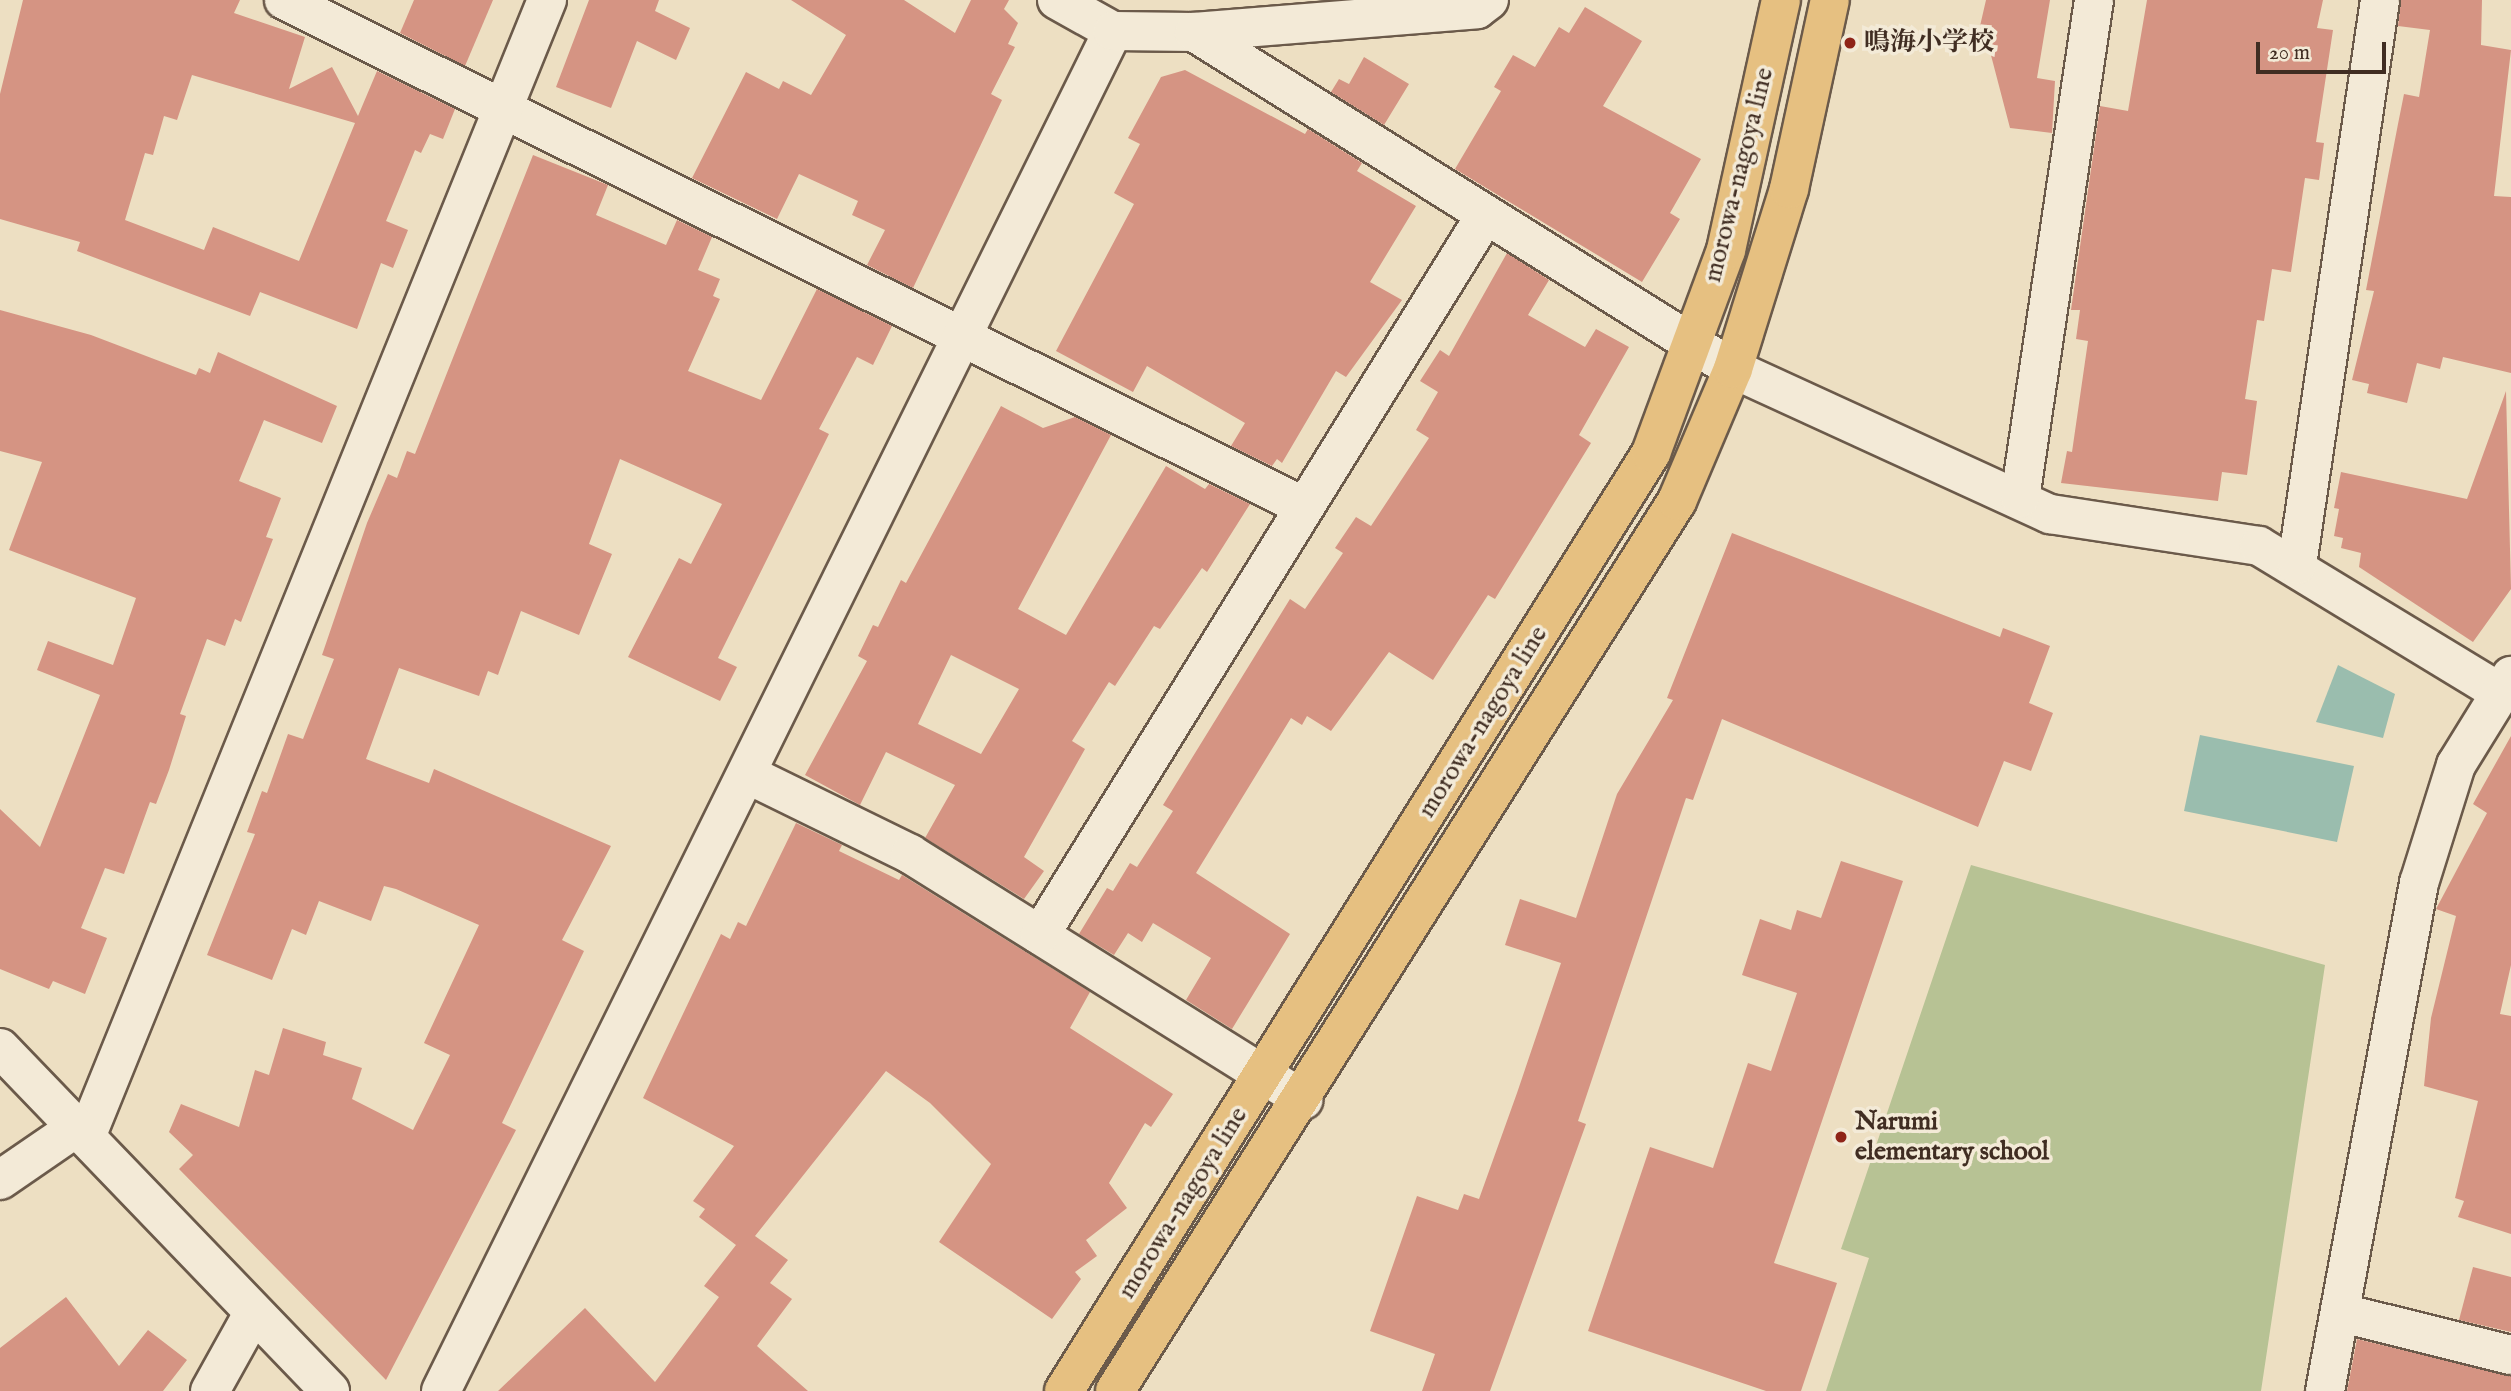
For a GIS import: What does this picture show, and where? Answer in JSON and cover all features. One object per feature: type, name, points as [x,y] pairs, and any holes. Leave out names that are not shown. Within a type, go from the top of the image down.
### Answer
[{"type":"main road","name":"morowa-nagoya line","points":[[1064,1391],[1651,453],[1726,250],[1781,0]]},
{"type":"main road","name":"morowa-nagoya line","points":[[1115,1391],[1304,1100],[1677,501],[1733,369],[1789,189],[1830,0]]},
{"type":"street","points":[[284,0],[1303,506]]},
{"type":"street","points":[[0,1180],[82,1132],[547,0]]},
{"type":"street","points":[[1057,0],[1113,31],[1194,32],[1477,9],[1489,0]]},
{"type":"street","points":[[2020,498],[2094,0]]},
{"type":"street","points":[[2297,565],[2381,0]]},
{"type":"street","points":[[441,1391],[1113,31]]},
{"type":"street","points":[[1194,32],[1733,369],[2050,514],[2259,547],[2297,565],[2505,684],[2456,765],[2419,883],[2342,1313],[2325,1391]]},
{"type":"street","points":[[1040,935],[1303,506],[1485,216]]},
{"type":"street","points":[[747,774],[910,853],[1304,1100]]},
{"type":"street","points":[[0,1048],[330,1391]]},
{"type":"street","points":[[209,1391],[254,1312]]},
{"type":"street","points":[[2342,1313],[2511,1355]]},
{"type":"shaded area","points":[[2338,665],[2395,694],[2383,738],[2316,722]]},
{"type":"shaded area","points":[[2200,735],[2354,766],[2337,842],[2184,811]]},
{"type":"shaded area","points":[[1971,865],[2325,965],[2261,1391],[1826,1391],[1869,1258],[1841,1249]]},
{"type":"building","points":[[23,0],[240,0],[234,13],[305,37],[289,89],[332,67],[358,116],[377,71],[455,109],[443,139],[430,134],[421,153],[415,150],[386,221],[408,230],[393,268],[381,263],[357,329],[260,292],[250,316],[77,251],[80,242],[0,219],[0,94]],"holes":[[[192,75],[355,123],[299,261],[213,227],[204,250],[125,220],[145,153],[153,155],[164,116],[177,120]]]},
{"type":"building","points":[[414,0],[493,0],[465,66],[400,33]]},
{"type":"building","points":[[589,0],[659,0],[655,11],[690,28],[676,60],[637,41],[611,108],[556,87]]},
{"type":"building","points":[[791,0],[904,0],[955,33],[971,0],[1009,0],[1004,9],[1018,23],[1008,44],[1015,47],[991,94],[1002,100],[913,288],[867,265],[885,230],[852,215],[858,201],[799,174],[777,219],[692,178],[746,72],[779,89],[783,81],[811,95],[846,35]]},
{"type":"building","points":[[1986,0],[2050,0],[2037,78],[2055,81],[2052,133],[2010,128],[1987,40],[1977,39]]},
{"type":"building","points":[[2147,0],[2323,0],[2317,28],[2333,30],[2316,142],[2324,143],[2319,180],[2305,178],[2291,272],[2272,269],[2264,321],[2257,320],[2245,399],[2257,401],[2247,475],[2222,472],[2218,501],[2061,483],[2067,451],[2072,452],[2088,341],[2076,339],[2080,310],[2071,310],[2100,106],[2128,111]]},
{"type":"building","points":[[2401,0],[2482,0],[2481,45],[2511,50],[2494,196],[2511,197],[2511,373],[2443,357],[2440,369],[2417,363],[2407,403],[2367,393],[2369,384],[2352,380],[2374,291],[2366,290],[2404,94],[2419,97],[2430,30],[2398,26]]},
{"type":"building","points":[[1585,7],[1642,41],[1603,106],[1701,159],[1670,213],[1680,219],[1642,282],[1455,169],[1501,91],[1494,87],[1513,55],[1535,67],[1559,27],[1569,33]]},
{"type":"building","points":[[1364,57],[1409,84],[1384,125],[1331,92],[1339,79],[1349,84]]},
{"type":"building","points":[[1185,70],[1305,134],[1308,129],[1362,163],[1357,171],[1416,206],[1370,282],[1402,300],[1346,377],[1336,371],[1282,463],[1277,459],[1272,466],[1231,446],[1245,423],[1147,366],[1133,392],[1056,351],[1134,204],[1114,193],[1140,144],[1128,138],[1161,77]]},
{"type":"building","points":[[533,155],[608,185],[596,215],[666,245],[677,220],[712,237],[698,270],[720,279],[713,296],[720,299],[688,371],[761,400],[817,289],[892,326],[873,365],[857,357],[819,429],[829,434],[718,658],[737,667],[720,701],[628,657],[679,558],[691,564],[722,504],[620,459],[589,544],[612,554],[579,635],[521,611],[498,675],[488,671],[479,696],[399,668],[366,759],[429,783],[434,769],[611,846],[562,940],[584,951],[502,1123],[516,1130],[386,1380],[179,1169],[193,1155],[169,1132],[181,1104],[239,1127],[255,1070],[269,1075],[283,1028],[326,1042],[323,1055],[362,1068],[352,1099],[413,1130],[450,1055],[424,1043],[479,925],[396,889],[384,886],[371,921],[319,901],[306,935],[292,929],[272,980],[207,955],[255,834],[247,832],[262,791],[267,793],[288,734],[303,739],[334,659],[322,655],[367,523],[388,474],[397,478],[407,451],[415,454]]},
{"type":"building","points":[[1507,253],[1549,280],[1528,315],[1585,347],[1596,329],[1629,347],[1579,435],[1591,443],[1495,599],[1488,595],[1433,680],[1389,652],[1331,731],[1307,716],[1302,725],[1291,718],[1196,873],[1290,934],[1232,1029],[1186,1000],[1211,958],[1153,923],[1142,942],[1128,933],[1114,955],[1079,934],[1107,888],[1113,891],[1130,863],[1137,867],[1173,811],[1163,805],[1290,599],[1305,609],[1343,553],[1335,548],[1356,517],[1371,526],[1429,438],[1416,430],[1438,392],[1420,381],[1440,350],[1449,356]]},
{"type":"building","points":[[0,310],[91,335],[196,375],[199,368],[210,373],[218,352],[337,406],[322,443],[264,420],[239,481],[281,498],[266,537],[273,539],[241,622],[235,619],[225,646],[207,639],[180,714],[186,716],[169,770],[156,804],[150,802],[124,874],[105,868],[81,928],[107,938],[85,994],[53,981],[49,989],[0,969],[0,809],[40,847],[100,695],[37,670],[48,641],[113,665],[136,598],[9,550],[42,462],[0,451]]},
{"type":"building","points":[[2506,391],[2511,589],[2473,642],[2359,567],[2361,553],[2341,548],[2343,538],[2334,536],[2339,509],[2334,508],[2341,472],[2467,499]]},
{"type":"building","points":[[1001,406],[1043,428],[1075,417],[1111,435],[1018,609],[1066,635],[1166,466],[1205,489],[1209,484],[1250,504],[1207,572],[1202,568],[1160,629],[1154,626],[1115,686],[1109,682],[1072,741],[1085,749],[1024,857],[1044,871],[1024,899],[925,838],[955,785],[886,752],[860,805],[805,775],[867,661],[858,656],[873,625],[878,627],[901,580],[906,583]],"holes":[[[951,655],[1019,689],[981,754],[918,724]]]},
{"type":"building","points":[[1732,533],[2000,637],[2003,628],[2050,646],[2029,703],[2053,713],[2031,771],[2004,761],[1978,827],[1722,719],[1693,800],[1686,798],[1578,1121],[1586,1124],[1490,1391],[1422,1391],[1435,1354],[1370,1331],[1417,1196],[1458,1210],[1464,1194],[1479,1199],[1517,1093],[1561,963],[1505,945],[1520,899],[1576,918],[1617,794],[1673,700],[1667,698]]},
{"type":"building","points":[[2511,736],[2511,965],[2500,1014],[2511,1016],[2511,1234],[2458,1217],[2464,1201],[2455,1198],[2478,1101],[2424,1086],[2431,1018],[2456,916],[2436,909],[2487,813],[2473,804]]},
{"type":"building","points":[[796,823],[842,845],[839,851],[899,880],[902,875],[1090,992],[1070,1028],[1173,1094],[1151,1127],[1145,1123],[1109,1183],[1127,1208],[1086,1240],[1097,1256],[1075,1272],[1081,1279],[1052,1319],[939,1242],[991,1164],[930,1103],[886,1071],[755,1236],[788,1260],[770,1283],[792,1299],[757,1346],[808,1391],[498,1391],[585,1308],[655,1382],[719,1297],[704,1286],[736,1245],[699,1217],[705,1209],[693,1201],[734,1146],[643,1098],[721,934],[730,939],[738,922],[746,926]]},
{"type":"building","points":[[1841,861],[1903,881],[1774,1263],[1837,1283],[1801,1391],[1766,1391],[1588,1331],[1650,1147],[1713,1168],[1748,1063],[1771,1071],[1797,993],[1742,975],[1760,919],[1791,930],[1797,910],[1821,918]]},
{"type":"building","points":[[2473,1267],[2511,1277],[2511,1332],[2459,1320]]},
{"type":"building","points":[[66,1297],[119,1366],[148,1330],[187,1360],[163,1391],[0,1391],[0,1348]]},
{"type":"building","points":[[2357,1339],[2511,1376],[2511,1391],[2347,1391]]},
{"type":"place","name":"鳴海小学校","points":[[1850,43]]},
{"type":"place","name":"Narumi elementary school","points":[[1841,1137]]}]
